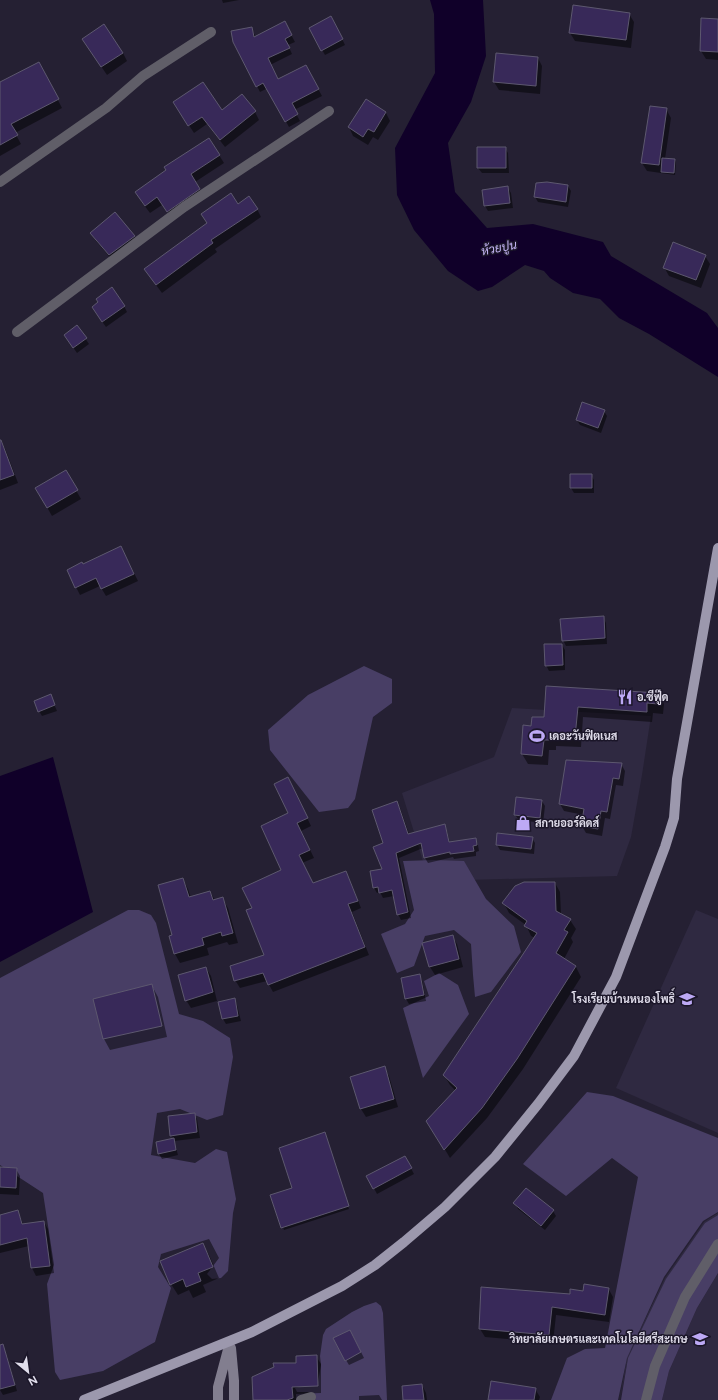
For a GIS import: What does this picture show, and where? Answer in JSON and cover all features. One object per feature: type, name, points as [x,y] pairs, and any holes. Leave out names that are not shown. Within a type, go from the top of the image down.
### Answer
[{"type":"main road","points":[[84,1400],[230,1342],[297,1310],[342,1286],[375,1265],[445,1206],[495,1156],[538,1104],[574,1056],[616,977],[665,847],[674,818],[677,779],[718,548]]},
{"type":"main road","points":[[218,1400],[218,1387],[230,1342]]},
{"type":"main road","points":[[230,1342],[234,1381],[234,1400]]},
{"type":"street","points":[[0,182],[106,108],[143,76],[211,32]]},
{"type":"street","points":[[17,332],[184,207],[329,111]]},
{"type":"street","points":[[646,1400],[655,1366],[685,1297],[718,1244]]},
{"type":"shaded area","points":[[364,666],[392,679],[392,703],[373,717],[355,799],[348,808],[319,812],[270,750],[268,730],[308,695]]},
{"type":"shaded area","name":"สกายออร์คิดส์","points":[[512,708],[651,716],[631,837],[617,876],[429,881],[402,793],[494,757]]},
{"type":"shaded area","points":[[403,861],[464,861],[486,899],[514,926],[521,952],[491,992],[475,997],[471,944],[454,930],[425,936],[414,966],[397,973],[381,934],[405,924],[414,910]]},
{"type":"shaded area","points":[[128,910],[139,910],[151,915],[156,923],[179,1014],[203,1021],[230,1038],[233,1057],[223,1115],[207,1120],[180,1109],[157,1113],[151,1155],[195,1163],[216,1149],[227,1152],[236,1199],[233,1213],[228,1271],[221,1278],[212,1279],[207,1274],[219,1258],[209,1239],[161,1254],[158,1267],[171,1288],[155,1342],[103,1371],[60,1380],[55,1372],[47,1284],[54,1265],[43,1193],[0,1165],[0,978]]},
{"type":"shaded area","name":"โรงเรียนบ้านหนองโพธิ์","points":[[696,910],[718,919],[718,1133],[616,1088]]},
{"type":"shaded area","points":[[439,973],[458,985],[469,1014],[423,1078],[403,1008],[429,996],[424,981]]},
{"type":"shaded area","points":[[587,1092],[613,1096],[718,1138],[718,1212],[703,1221],[664,1277],[627,1358],[618,1400],[551,1400],[567,1358],[585,1349],[605,1348],[638,1177],[612,1158],[566,1196],[523,1164]]},
{"type":"shaded area","points":[[718,1213],[718,1215],[705,1223],[628,1358],[620,1400],[627,1357],[665,1278],[704,1222]]},
{"type":"shaded area","points":[[718,1215],[718,1273],[697,1308],[669,1371],[662,1400],[621,1400],[628,1358],[666,1279],[705,1223]]},
{"type":"shaded area","name":"วิทยาลัยเกษตรและเทคโนโลยีศรีสะเกษ","points":[[718,1273],[718,1400],[662,1400],[669,1371],[697,1308]]},
{"type":"shaded area","points":[[376,1302],[381,1306],[383,1313],[387,1400],[315,1400],[311,1392],[297,1392],[295,1388],[318,1382],[323,1335],[326,1329],[352,1312]]},
{"type":"water","name":"ห้วยปูน","points":[[430,0],[483,0],[486,56],[471,102],[448,143],[455,192],[487,228],[533,224],[603,242],[611,256],[707,313],[718,328],[718,377],[649,334],[619,318],[600,299],[573,293],[550,278],[544,271],[525,265],[492,287],[478,291],[448,271],[414,230],[397,195],[395,148],[435,73],[434,14]]},
{"type":"water","points":[[53,757],[93,912],[0,962],[0,776]]},
{"type":"building","points":[[573,5],[630,13],[626,40],[569,33]]},
{"type":"building","points":[[331,16],[343,39],[321,51],[309,28]]},
{"type":"building","points":[[701,18],[718,19],[718,52],[700,51]]},
{"type":"building","points":[[285,21],[292,35],[285,39],[290,48],[268,58],[278,79],[306,65],[319,89],[292,103],[298,114],[285,122],[263,83],[256,87],[233,42],[231,31],[252,27],[254,37]]},
{"type":"building","points":[[104,24],[123,53],[101,67],[82,39]]},
{"type":"building","points":[[496,53],[538,57],[536,86],[493,82]]},
{"type":"building","points":[[39,62],[59,99],[11,124],[18,135],[0,145],[0,82]]},
{"type":"building","points":[[203,82],[222,110],[242,94],[256,111],[220,140],[202,117],[188,126],[173,102]]},
{"type":"building","points":[[366,99],[386,112],[374,132],[368,129],[363,137],[348,127]]},
{"type":"building","points":[[650,106],[667,108],[659,165],[641,163]]},
{"type":"building","points":[[209,138],[220,155],[191,174],[200,189],[167,212],[157,197],[145,206],[135,192],[166,170],[164,167]]},
{"type":"building","points":[[477,147],[506,147],[506,168],[477,168]]},
{"type":"building","points":[[662,158],[675,159],[674,173],[661,172]]},
{"type":"building","points":[[547,182],[568,185],[566,202],[534,197],[536,183]]},
{"type":"building","points":[[508,186],[510,203],[484,206],[482,190]]},
{"type":"building","points":[[231,193],[238,204],[249,196],[258,209],[211,240],[213,243],[156,285],[144,269],[207,223],[201,214]]},
{"type":"building","points":[[115,212],[135,236],[109,255],[90,233]]},
{"type":"building","points":[[673,242],[706,255],[696,280],[663,268]]},
{"type":"building","points":[[112,287],[125,306],[102,322],[92,307],[98,302],[96,299]]},
{"type":"building","points":[[77,325],[87,338],[73,348],[64,335]]},
{"type":"building","points":[[582,402],[605,410],[598,428],[576,420]]},
{"type":"building","points":[[0,440],[14,475],[0,480]]},
{"type":"building","points":[[66,470],[78,490],[47,508],[35,488]]},
{"type":"building","points":[[570,474],[592,474],[592,488],[570,488]]},
{"type":"building","points":[[121,546],[134,574],[101,589],[96,578],[75,588],[67,570],[82,562],[83,564]]},
{"type":"building","points":[[604,616],[605,638],[562,641],[560,619]]},
{"type":"building","points":[[544,644],[562,644],[563,665],[545,666]]},
{"type":"building","points":[[546,686],[659,693],[658,704],[647,703],[647,712],[578,707],[575,737],[551,736],[551,740],[544,740],[542,756],[521,754],[523,725],[531,726],[532,717],[544,717]]},
{"type":"building","points":[[51,694],[55,705],[38,712],[34,701]]},
{"type":"building","points":[[566,760],[622,763],[619,779],[613,778],[607,812],[601,811],[598,829],[581,826],[584,809],[559,804]]},
{"type":"building","points":[[288,777],[308,818],[297,823],[310,850],[299,855],[313,883],[346,871],[358,901],[348,904],[365,947],[268,985],[263,973],[234,981],[230,966],[264,955],[246,910],[252,908],[242,888],[281,870],[261,826],[288,813],[274,784]]},
{"type":"building","points":[[516,797],[542,800],[540,818],[514,815]]},
{"type":"building","points":[[397,801],[408,834],[445,824],[449,842],[476,838],[477,845],[473,846],[474,851],[450,854],[450,852],[424,858],[421,843],[396,853],[408,912],[397,915],[392,890],[379,893],[378,887],[373,888],[370,871],[382,869],[373,847],[383,843],[372,810]]},
{"type":"building","points":[[497,833],[533,837],[531,849],[496,845]]},
{"type":"building","points":[[183,878],[189,897],[210,891],[213,900],[223,897],[233,933],[222,936],[221,932],[202,938],[204,945],[174,954],[169,936],[172,935],[158,885]]},
{"type":"building","points":[[524,882],[555,882],[556,911],[571,919],[564,930],[568,932],[556,953],[576,966],[517,1059],[482,1108],[444,1150],[426,1121],[457,1088],[443,1075],[537,933],[524,926],[527,921],[502,903],[515,886]]},
{"type":"building","points":[[453,935],[459,959],[429,967],[422,943]]},
{"type":"building","points":[[206,967],[213,992],[185,1001],[178,975]]},
{"type":"building","points":[[420,974],[424,995],[405,999],[401,978]]},
{"type":"building","points":[[152,984],[162,1026],[103,1039],[93,999]]},
{"type":"building","points":[[235,998],[238,1016],[222,1019],[218,1002]]},
{"type":"building","points":[[385,1066],[394,1099],[360,1109],[350,1077]]},
{"type":"building","points":[[195,1113],[197,1132],[170,1136],[168,1116]]},
{"type":"building","points":[[325,1132],[349,1206],[281,1228],[270,1195],[292,1188],[279,1148]]},
{"type":"building","points":[[174,1138],[176,1150],[158,1154],[156,1142]]},
{"type":"building","points":[[405,1156],[412,1168],[373,1189],[366,1176]]},
{"type":"building","points":[[0,1167],[17,1168],[16,1188],[0,1187]]},
{"type":"building","points":[[526,1188],[554,1210],[541,1226],[513,1203]]},
{"type":"building","points":[[18,1210],[22,1224],[44,1221],[50,1266],[31,1268],[27,1238],[0,1245],[0,1215]]},
{"type":"building","points":[[203,1243],[213,1267],[198,1273],[201,1281],[186,1287],[183,1279],[170,1285],[160,1261]]},
{"type":"building","points":[[584,1284],[609,1288],[605,1315],[552,1307],[549,1335],[479,1329],[481,1287],[570,1294],[570,1289],[583,1291]]},
{"type":"building","points":[[350,1330],[361,1352],[345,1361],[333,1338]]},
{"type":"building","points":[[3,1344],[15,1385],[0,1389],[0,1345]]},
{"type":"building","points":[[317,1355],[318,1386],[292,1387],[293,1398],[287,1400],[253,1400],[252,1377],[274,1367],[273,1363],[296,1363],[296,1356]]},
{"type":"building","points":[[491,1381],[536,1388],[534,1400],[488,1400]]},
{"type":"building","points":[[422,1384],[424,1400],[403,1400],[402,1386]]},
{"type":"place","name":"อ.ซีฟู๊ด","points":[[625,697]]},
{"type":"place","name":"เดอะวันฟิตเนส","points":[[537,736]]},
{"type":"place","name":"สกายออร์คิดส์","points":[[523,823]]},
{"type":"place","name":"โรงเรียนบ้านหนองโพธิ์","points":[[687,999]]},
{"type":"place","name":"วิทยาลัยเกษตรและเทคโนโลยีศรีสะเกษ","points":[[700,1339]]}]
